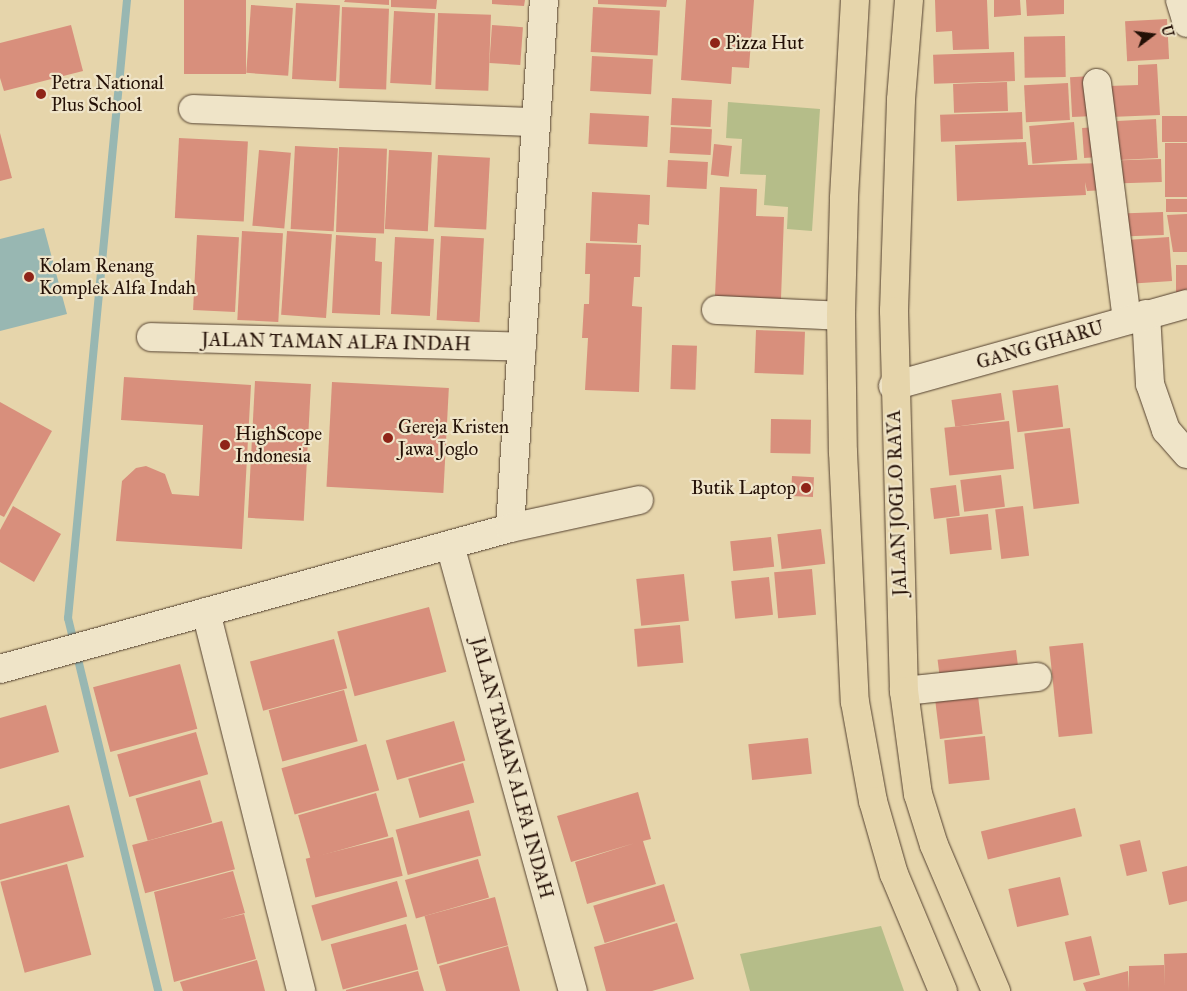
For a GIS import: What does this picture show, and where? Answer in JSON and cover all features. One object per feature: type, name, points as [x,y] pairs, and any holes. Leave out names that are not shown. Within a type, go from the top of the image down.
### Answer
[{"type":"main road","points":[[855,0],[844,199],[842,316],[843,452],[855,702],[874,801],[894,874],[943,991]]},
{"type":"main road","name":"JALAN JOGLO RAYA","points":[[909,0],[902,100],[893,386],[904,691],[918,794],[934,845],[996,991]]},
{"type":"street","points":[[510,528],[544,0]]},
{"type":"street","points":[[1180,0],[1187,23]]},
{"type":"street","points":[[1096,83],[1136,317],[1150,384],[1166,430],[1187,454]]},
{"type":"street","points":[[193,108],[536,122]]},
{"type":"street","name":"GANG GHARU","points":[[893,386],[1187,304]]},
{"type":"street","points":[[716,310],[842,316]]},
{"type":"street","name":"JALAN TAMAN ALFA INDAH","points":[[151,337],[522,347]]},
{"type":"street","points":[[1,667],[29,661],[510,528],[639,500]]},
{"type":"street","name":"JALAN TAMAN ALFA INDAH","points":[[450,545],[573,991]]},
{"type":"street","points":[[206,612],[301,991]]},
{"type":"street","points":[[904,691],[1037,677]]},
{"type":"green space","points":[[728,102],[820,109],[812,231],[787,229],[788,207],[764,205],[766,175],[740,174],[742,139],[726,138]]},
{"type":"green space","points":[[881,926],[904,991],[750,991],[740,954]]},
{"type":"water","name":"Kolam Renang Komplek Alfa Indah","points":[[44,228],[67,314],[0,331],[0,239]]},
{"type":"building","points":[[184,0],[246,0],[246,74],[184,74]]},
{"type":"building","points":[[345,0],[389,0],[389,5],[344,2]]},
{"type":"building","points":[[391,0],[437,0],[436,9],[391,7]]},
{"type":"building","points":[[492,0],[525,0],[524,6],[492,4]]},
{"type":"building","points":[[598,0],[667,0],[666,7],[598,4]]},
{"type":"building","name":"Pizza Hut","points":[[686,0],[754,0],[749,68],[732,67],[731,84],[681,80]]},
{"type":"building","points":[[935,0],[987,0],[989,49],[953,50],[952,31],[936,32]]},
{"type":"building","points":[[994,0],[1020,0],[1021,15],[994,17]]},
{"type":"building","points":[[1026,0],[1064,0],[1064,14],[1027,16]]},
{"type":"building","points":[[296,3],[340,5],[336,81],[292,79]]},
{"type":"building","points":[[251,5],[293,8],[288,76],[246,73]]},
{"type":"building","points":[[342,7],[389,9],[386,90],[339,88]]},
{"type":"building","points":[[593,7],[660,11],[658,55],[591,52]]},
{"type":"building","points":[[394,11],[435,13],[431,85],[390,83]]},
{"type":"building","points":[[438,13],[491,15],[488,91],[435,89]]},
{"type":"building","points":[[1167,19],[1169,59],[1127,61],[1125,21]]},
{"type":"building","points":[[71,25],[83,71],[4,91],[0,78],[0,43]]},
{"type":"building","points":[[492,25],[523,27],[520,65],[489,63]]},
{"type":"building","points":[[1065,36],[1066,77],[1025,78],[1024,37]]},
{"type":"building","points":[[1014,52],[1015,81],[934,84],[933,55]]},
{"type":"building","points":[[592,56],[653,59],[651,94],[590,91]]},
{"type":"building","points":[[1157,64],[1160,115],[1110,117],[1109,86],[1138,85],[1138,65]]},
{"type":"building","points":[[1092,76],[1094,116],[1072,117],[1070,77]]},
{"type":"building","points":[[1007,82],[1008,111],[954,113],[953,84]]},
{"type":"building","points":[[1068,83],[1070,120],[1026,122],[1024,85]]},
{"type":"building","points":[[672,98],[712,100],[711,127],[671,125]]},
{"type":"building","points":[[1022,112],[1023,139],[941,142],[940,115]]},
{"type":"building","points":[[590,113],[649,116],[647,147],[588,144]]},
{"type":"building","points":[[1162,116],[1187,116],[1187,142],[1162,142]]},
{"type":"building","points":[[1156,119],[1158,158],[1119,160],[1117,121]]},
{"type":"building","points":[[1074,122],[1077,160],[1032,164],[1029,126]]},
{"type":"building","points":[[671,127],[712,129],[711,155],[670,153]]},
{"type":"building","points":[[1097,127],[1099,157],[1084,158],[1082,128]]},
{"type":"building","points":[[0,133],[12,178],[0,181]]},
{"type":"building","points":[[179,138],[248,142],[244,222],[175,218]]},
{"type":"building","points":[[1026,142],[1028,165],[1104,163],[1105,190],[1087,191],[1085,182],[1086,195],[957,201],[955,145]]},
{"type":"building","points":[[1165,143],[1187,143],[1187,197],[1165,197]]},
{"type":"building","points":[[714,144],[732,146],[729,177],[711,175]]},
{"type":"building","points":[[295,146],[338,148],[334,231],[291,229]]},
{"type":"building","points":[[339,147],[387,149],[384,234],[336,232]]},
{"type":"building","points":[[259,150],[291,153],[284,228],[252,226]]},
{"type":"building","points":[[389,150],[432,152],[428,231],[385,229]]},
{"type":"building","points":[[438,155],[490,158],[486,230],[434,227]]},
{"type":"building","points":[[1161,159],[1162,182],[1123,183],[1122,160]]},
{"type":"building","points":[[668,160],[708,162],[707,189],[667,187]]},
{"type":"building","points":[[720,187],[757,189],[756,216],[784,217],[781,299],[715,296]]},
{"type":"building","points":[[592,192],[650,195],[649,225],[638,224],[637,243],[590,241]]},
{"type":"building","points":[[1166,199],[1187,199],[1187,212],[1166,212]]},
{"type":"building","points":[[1163,212],[1164,235],[1122,236],[1121,213]]},
{"type":"building","points":[[1187,214],[1187,252],[1173,252],[1167,215]]},
{"type":"building","points":[[242,231],[283,233],[278,322],[237,320]]},
{"type":"building","points":[[287,231],[332,234],[326,318],[281,315]]},
{"type":"building","points":[[197,235],[239,237],[235,312],[193,310]]},
{"type":"building","points":[[336,235],[376,238],[375,261],[382,262],[380,315],[332,313]]},
{"type":"building","points":[[441,236],[484,238],[480,322],[437,320]]},
{"type":"building","points":[[395,237],[434,239],[430,316],[391,314]]},
{"type":"building","points":[[1169,237],[1172,281],[1130,284],[1127,240]]},
{"type":"building","points":[[586,243],[641,245],[640,277],[634,277],[632,306],[642,307],[639,392],[585,390],[588,338],[582,338],[584,304],[589,304],[590,274],[585,274]]},
{"type":"building","points":[[1176,265],[1187,265],[1187,293],[1176,293]]},
{"type":"building","points":[[756,330],[805,332],[803,375],[754,373]]},
{"type":"building","points":[[672,345],[697,346],[695,390],[670,389]]},
{"type":"building","name":"HighScope Indonesia","points":[[124,377],[251,385],[242,549],[116,541],[122,481],[136,468],[146,466],[165,474],[172,494],[199,496],[203,425],[121,420]]},
{"type":"building","points":[[255,381],[311,384],[304,521],[248,518]]},
{"type":"building","name":"Gereja Kristen Jawa Joglo","points":[[332,382],[449,388],[443,493],[327,487]]},
{"type":"building","points":[[1058,385],[1063,427],[1017,432],[1012,391]]},
{"type":"building","points":[[1001,393],[1005,420],[955,427],[951,400]]},
{"type":"building","points":[[0,402],[52,431],[4,517],[0,515]]},
{"type":"building","points":[[771,419],[811,420],[810,454],[770,453]]},
{"type":"building","points":[[1009,421],[1014,469],[949,476],[944,428]]},
{"type":"building","points":[[1070,428],[1079,503],[1034,509],[1024,434]]},
{"type":"building","points":[[1001,475],[1005,507],[964,512],[960,480]]},
{"type":"building","points":[[792,476],[814,477],[813,497],[791,496]]},
{"type":"building","points":[[956,485],[960,516],[934,519],[930,488]]},
{"type":"building","points":[[13,506],[61,534],[34,582],[0,562],[0,530]]},
{"type":"building","points":[[1023,506],[1029,556],[1001,559],[995,509]]},
{"type":"building","points":[[988,514],[992,550],[950,554],[946,518]]},
{"type":"building","points":[[821,529],[825,564],[782,569],[777,534]]},
{"type":"building","points":[[771,537],[774,567],[733,571],[730,541]]},
{"type":"building","points":[[812,569],[816,615],[778,618],[774,572]]},
{"type":"building","points":[[684,574],[689,621],[641,626],[636,579]]},
{"type":"building","points":[[769,577],[773,615],[735,619],[731,581]]},
{"type":"building","points":[[429,607],[446,672],[355,696],[337,632]]},
{"type":"building","points":[[680,625],[683,663],[637,667],[634,629]]},
{"type":"building","points":[[334,639],[347,688],[263,711],[250,662]]},
{"type":"building","points":[[1083,643],[1093,734],[1059,737],[1049,647]]},
{"type":"building","points":[[1016,650],[1019,674],[941,683],[938,660]]},
{"type":"building","points":[[180,664],[197,729],[110,752],[93,687]]},
{"type":"building","points":[[344,690],[358,741],[282,761],[269,710]]},
{"type":"building","points":[[978,696],[983,734],[940,739],[935,701]]},
{"type":"building","points":[[46,705],[59,752],[0,769],[0,718]]},
{"type":"building","points":[[454,721],[465,760],[397,780],[386,741]]},
{"type":"building","points":[[196,732],[208,774],[129,797],[117,755]]},
{"type":"building","points":[[985,736],[990,780],[949,784],[944,740]]},
{"type":"building","points":[[808,738],[812,774],[752,780],[748,744]]},
{"type":"building","points":[[366,744],[379,790],[295,814],[281,768]]},
{"type":"building","points":[[463,763],[474,802],[420,818],[408,779]]},
{"type":"building","points":[[200,780],[212,822],[148,841],[136,798]]},
{"type":"building","points":[[638,792],[651,839],[643,841],[656,884],[587,904],[575,862],[635,843],[571,862],[557,816]]},
{"type":"building","points":[[376,793],[388,836],[311,859],[298,815]]},
{"type":"building","points":[[69,805],[84,857],[0,880],[0,824]]},
{"type":"building","points":[[1075,808],[1082,836],[988,860],[981,831]]},
{"type":"building","points":[[469,810],[481,855],[408,875],[396,830]]},
{"type":"building","points":[[222,821],[235,869],[145,893],[132,845]]},
{"type":"building","points":[[393,837],[403,876],[315,898],[306,859]]},
{"type":"building","points":[[1140,840],[1147,871],[1127,876],[1120,845]]},
{"type":"building","points":[[478,859],[489,897],[416,918],[405,880]]},
{"type":"building","points":[[67,864],[91,955],[25,973],[0,882]]},
{"type":"building","points":[[1187,866],[1187,901],[1169,905],[1162,872]]},
{"type":"building","points":[[233,871],[245,913],[219,920],[244,914],[256,959],[174,982],[154,892]]},
{"type":"building","points":[[1060,877],[1069,915],[1017,927],[1008,889]]},
{"type":"building","points":[[397,881],[407,917],[322,941],[311,906]]},
{"type":"building","points":[[664,884],[675,921],[605,943],[593,906]]},
{"type":"building","points":[[495,897],[508,945],[437,964],[424,916]]},
{"type":"building","points":[[677,923],[694,979],[652,991],[606,991],[594,947]]},
{"type":"building","points":[[406,924],[418,969],[343,990],[331,944]]},
{"type":"building","points":[[1091,936],[1100,975],[1074,981],[1065,942]]},
{"type":"building","points":[[508,946],[520,991],[446,991],[439,966]]},
{"type":"building","points":[[1187,953],[1187,991],[1129,991],[1129,966],[1164,965],[1165,986],[1164,954]]},
{"type":"building","points":[[257,960],[265,991],[183,991],[180,982]]},
{"type":"building","points":[[418,971],[424,991],[346,991],[346,990]]},
{"type":"building","points":[[1128,971],[1129,991],[1086,991],[1083,983]]},
{"type":"waterway","points":[[127,0],[68,618],[158,991]]},
{"type":"place","name":"Pizza Hut","points":[[715,43]]},
{"type":"place","name":"Petra National Plus School","points":[[41,94]]},
{"type":"place","name":"Kolam Renang Komplek Alfa Indah","points":[[29,277]]},
{"type":"place","name":"Gereja Kristen Jawa Joglo","points":[[388,438]]},
{"type":"place","name":"HighScope Indonesia","points":[[225,445]]},
{"type":"place","name":"Butik Laptop","points":[[806,488]]}]
